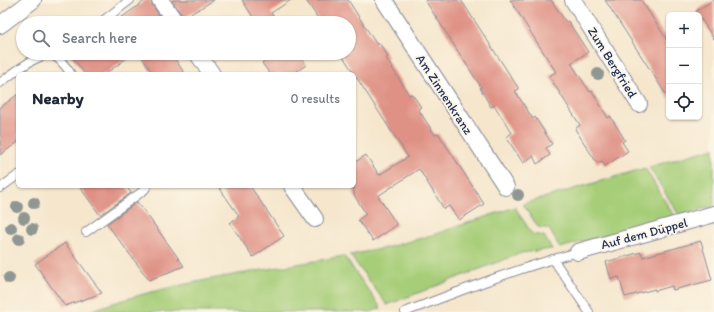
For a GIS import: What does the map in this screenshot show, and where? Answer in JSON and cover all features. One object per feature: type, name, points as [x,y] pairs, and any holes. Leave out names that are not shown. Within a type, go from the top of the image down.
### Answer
[{"type":"street","points":[[0,25],[33,0]]},
{"type":"street","points":[[160,0],[171,16]]},
{"type":"street","name":"Am Zinnenkranz","points":[[384,0],[506,187]]},
{"type":"street","name":"Zum Bergfried","points":[[573,0],[639,104]]},
{"type":"street","points":[[203,60],[211,72]]},
{"type":"street","points":[[293,188],[315,219]]},
{"type":"street","name":"Auf dem Düppel","points":[[578,252],[713,219]]},
{"type":"lane","points":[[109,16],[130,0]]},
{"type":"lane","points":[[0,83],[33,60]]},
{"type":"lane","points":[[61,60],[70,72]]},
{"type":"lane","points":[[0,188],[16,176]]},
{"type":"lane","points":[[86,232],[146,188]]},
{"type":"lane","points":[[404,312],[455,292],[578,252]]},
{"type":"lane","points":[[553,259],[588,312]]},
{"type":"green space","points":[[714,148],[714,206],[679,215],[649,167]]},
{"type":"green space","points":[[645,168],[674,216],[560,248],[549,229],[538,227],[523,204]]},
{"type":"green space","points":[[515,207],[532,234],[544,236],[552,249],[521,253],[387,305],[350,255],[385,248],[429,236]]},
{"type":"green space","points":[[344,256],[381,308],[371,312],[88,312],[125,299],[182,285]]},
{"type":"building","points":[[146,0],[151,0],[152,5],[159,16],[124,16]]},
{"type":"building","points":[[172,0],[214,0],[187,16],[183,16]]},
{"type":"building","points":[[242,0],[291,0],[271,13],[273,16],[252,16]]},
{"type":"building","points":[[306,0],[348,0],[377,45],[379,43],[384,50],[388,57],[386,58],[409,95],[412,94],[421,107],[418,109],[435,135],[438,133],[484,204],[459,220],[449,206],[444,209],[419,169],[378,196],[397,225],[373,241],[358,220],[366,214],[354,195],[354,188],[356,188],[356,162],[366,155],[379,175],[408,157],[356,77],[356,72],[353,72],[345,60],[356,60],[356,16],[316,16]]},
{"type":"building","points":[[425,0],[461,0],[519,89],[515,91],[533,119],[535,117],[552,144],[546,148],[550,155],[537,164],[533,156],[523,163],[506,137],[512,133],[494,105],[491,107],[480,88],[481,87]]},
{"type":"building","points":[[510,0],[551,0],[566,22],[568,21],[588,52],[571,63],[590,92],[592,91],[608,118],[610,116],[625,140],[622,142],[628,151],[605,166],[602,161],[597,163],[575,129],[580,125],[549,76],[556,72]]},
{"type":"building","points":[[605,0],[641,0],[666,38],[666,94]]},
{"type":"building","points":[[714,0],[714,39],[702,20],[702,12],[696,11]]},
{"type":"building","points":[[74,60],[124,60],[108,72],[83,72]]},
{"type":"building","points":[[144,60],[176,60],[184,72],[152,72]]},
{"type":"building","points":[[266,60],[303,60],[306,65],[296,72],[269,72],[262,63]]},
{"type":"building","points":[[16,96],[16,143],[0,155],[0,108]]},
{"type":"building","points":[[80,188],[127,188],[131,193],[100,215]]},
{"type":"building","points":[[219,188],[251,188],[284,236],[253,257],[230,223],[239,216]]},
{"type":"building","points":[[137,202],[184,266],[149,280],[107,224]]},
{"type":"building","points":[[701,241],[712,280],[673,290],[672,286],[625,297],[619,277],[611,279],[606,262],[641,252],[643,257]]},
{"type":"building","points":[[65,243],[102,293],[65,306],[35,264]]}]
